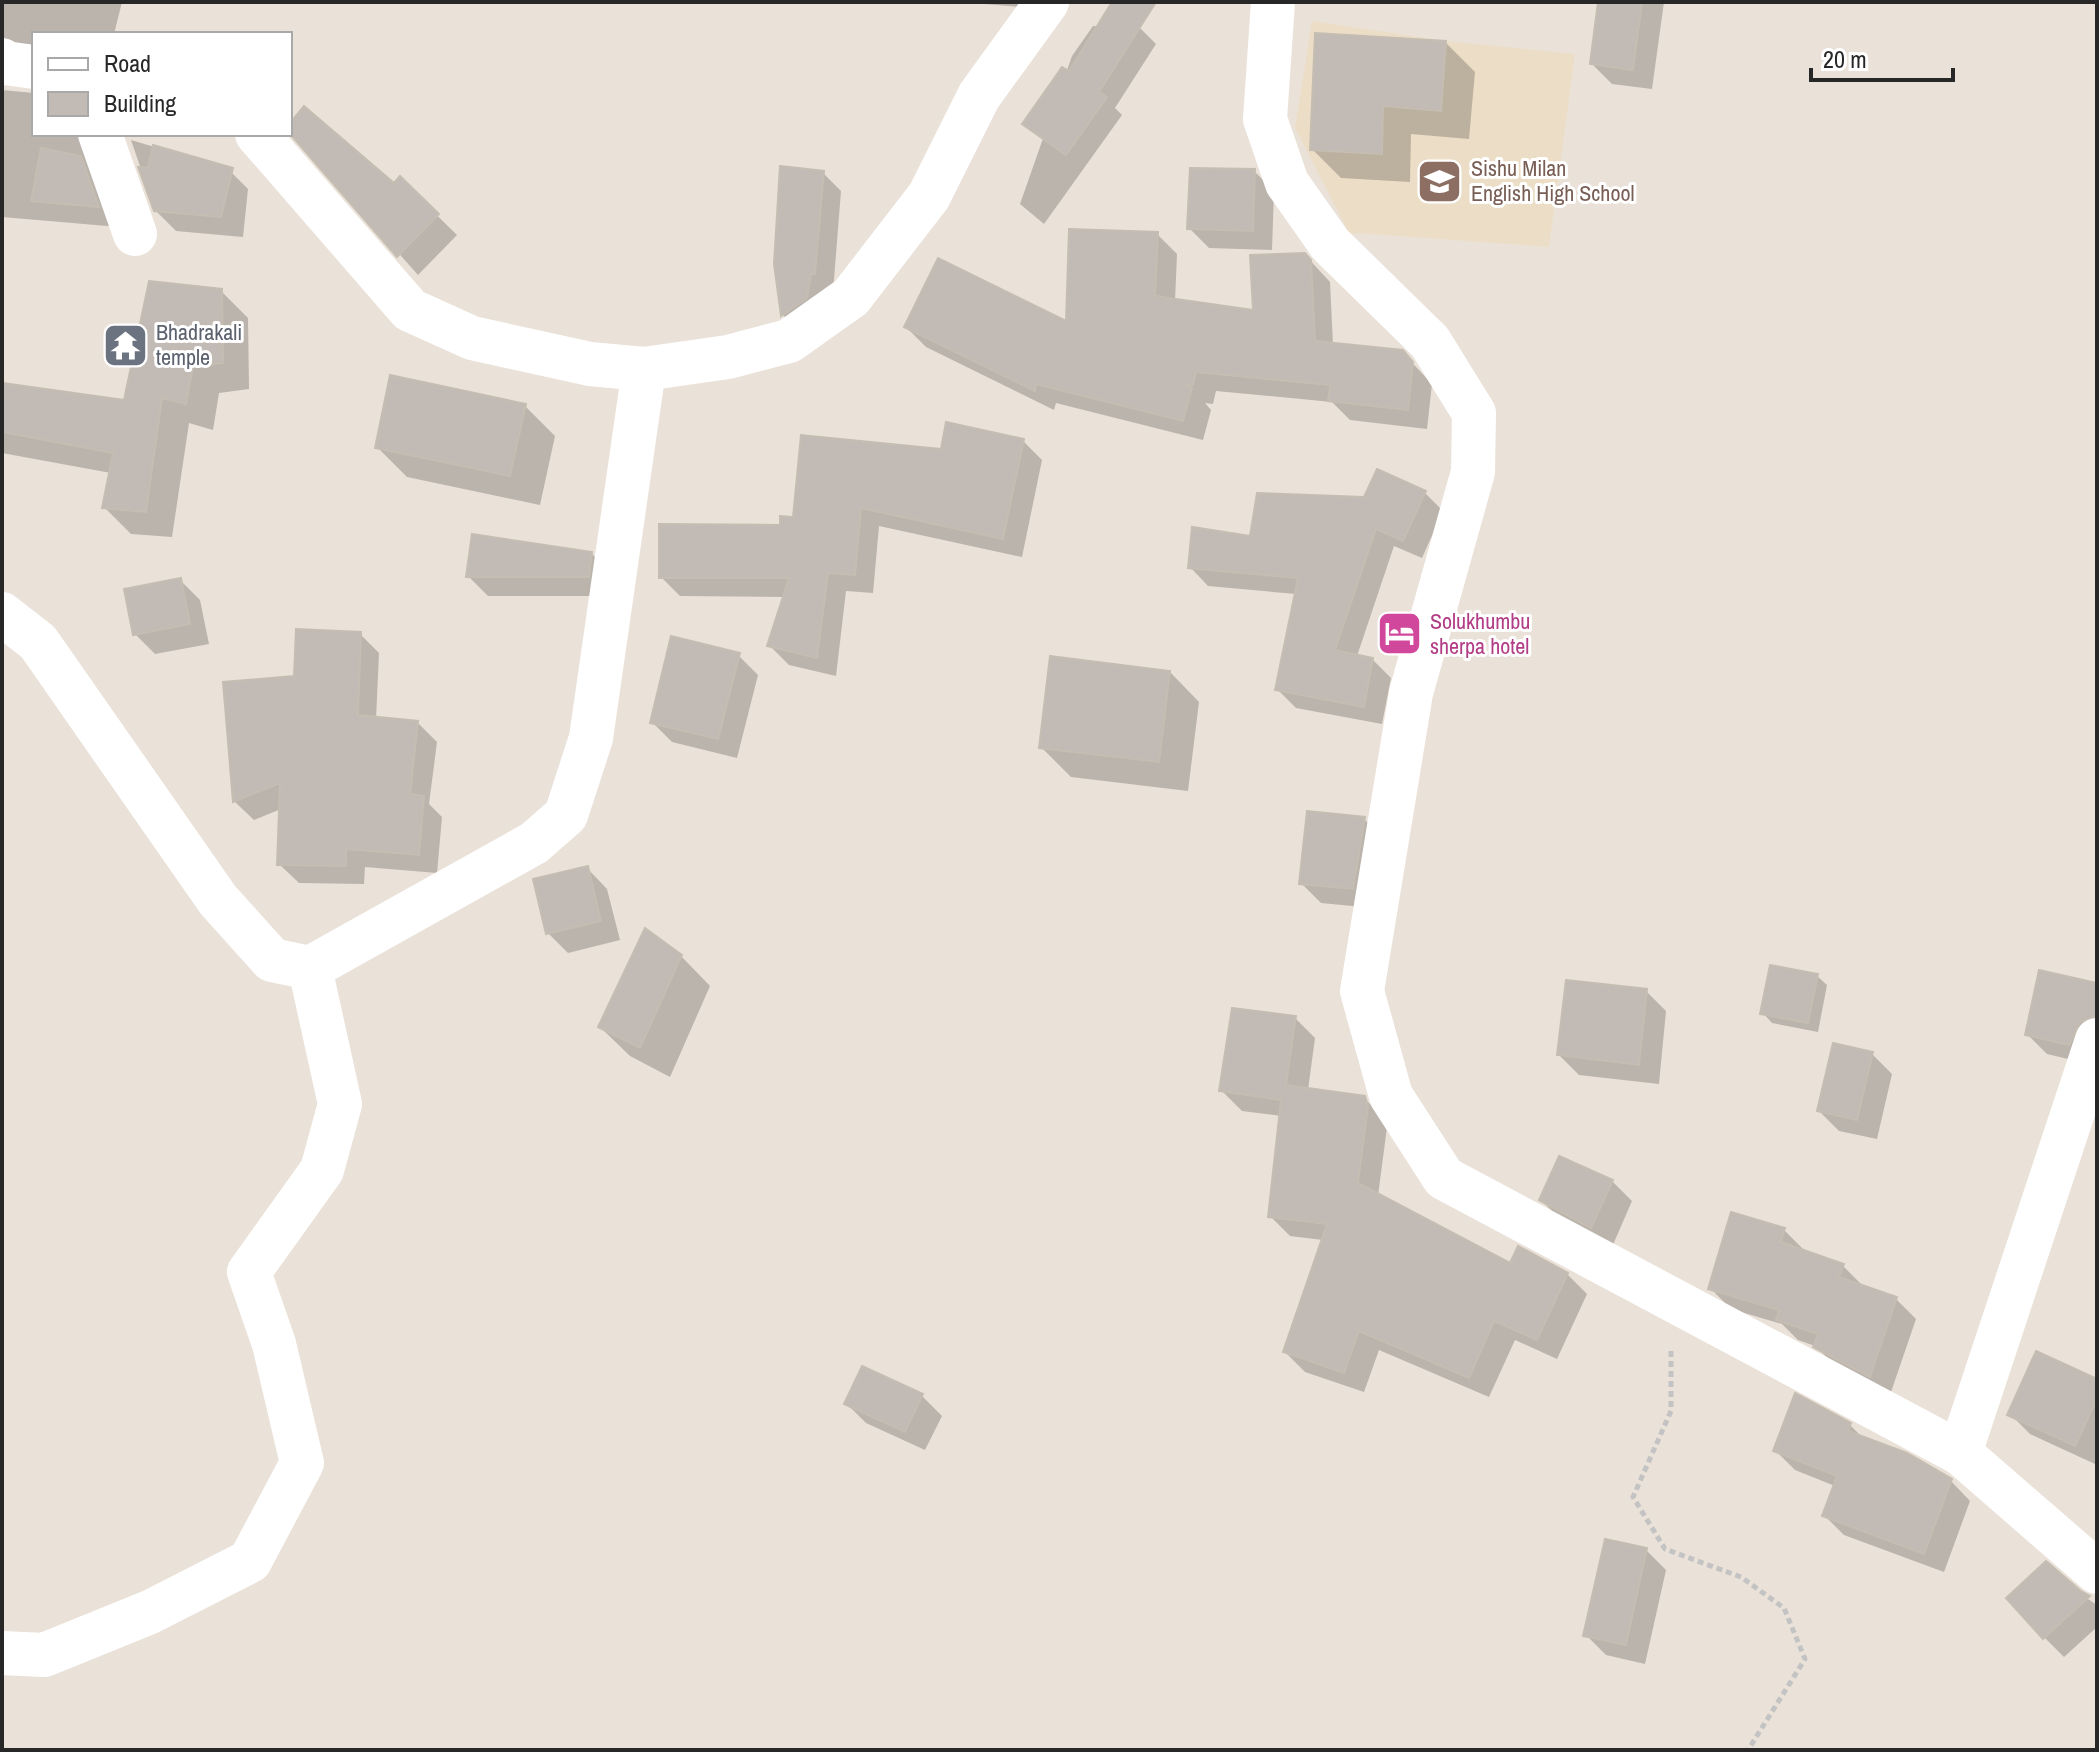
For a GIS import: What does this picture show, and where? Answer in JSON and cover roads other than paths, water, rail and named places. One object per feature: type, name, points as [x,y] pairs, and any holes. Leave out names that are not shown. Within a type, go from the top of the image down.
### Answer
[{"type":"street","points":[[259,136],[410,310],[472,338],[590,364],[644,369],[728,357],[789,341],[851,297],[929,196],[979,96],[1047,2]]},
{"type":"street","points":[[1273,2],[1265,119],[1287,183],[1330,244],[1430,342],[1474,413],[1473,472],[1411,693],[1362,991],[1391,1096],[1444,1178],[1960,1453],[2097,1572]]},
{"type":"street","points":[[2,60],[32,67]]},
{"type":"street","points":[[101,136],[135,234]]},
{"type":"street","points":[[2,614],[38,642],[218,900],[272,960],[310,968],[534,843],[566,815],[591,738],[644,369]]},
{"type":"street","points":[[2,1653],[44,1655],[150,1612],[250,1561],[302,1463],[274,1344],[249,1272],[322,1170],[340,1104],[310,968]]},
{"type":"street","points":[[1960,1453],[2097,1040]]},
{"type":"place","name":"Sishu Milan English High School","points":[[1440,181]]},
{"type":"place","name":"Bhadrakali temple","points":[[125,345]]},
{"type":"place","name":"Solukhumbu sherpa hotel","points":[[1399,634]]}]
